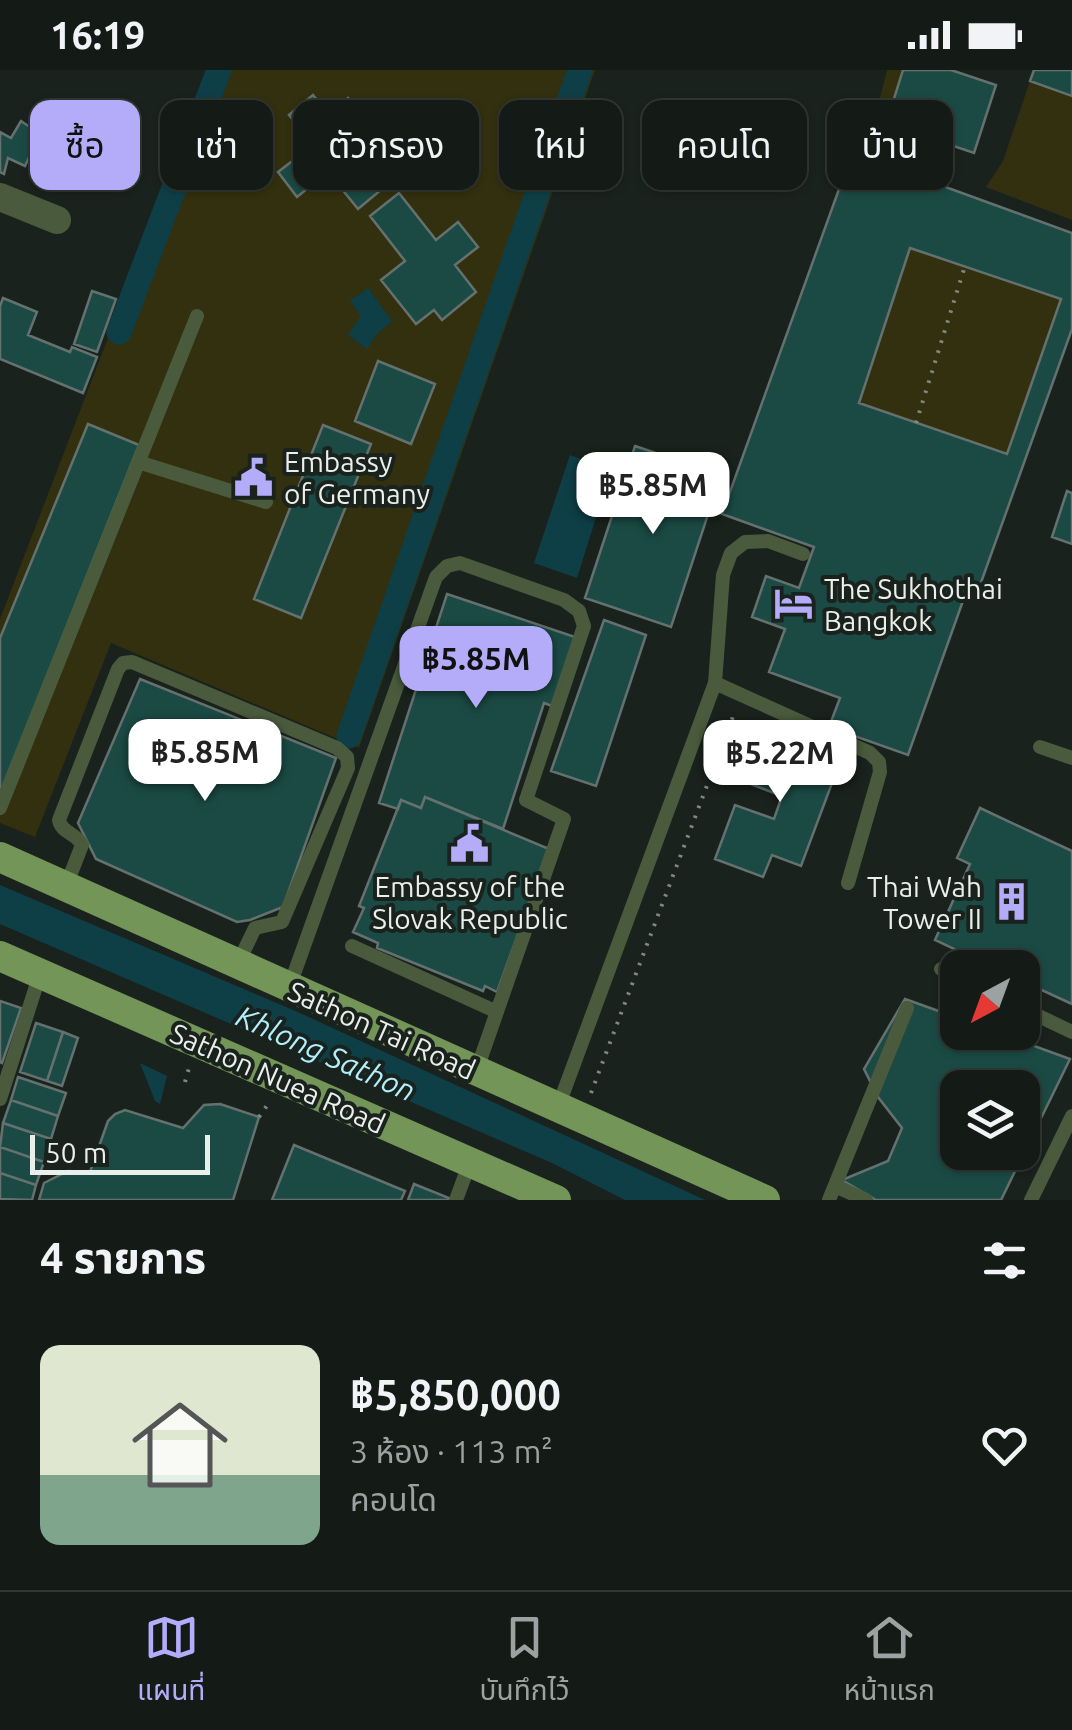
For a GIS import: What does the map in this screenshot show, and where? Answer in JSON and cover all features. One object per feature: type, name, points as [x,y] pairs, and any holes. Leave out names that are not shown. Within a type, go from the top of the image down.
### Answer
[{"type":"main road","name":"Sathon Tai Road","points":[[0,858],[764,1200]]},
{"type":"main road","name":"Sathon Nuea Road","points":[[0,956],[470,1162],[507,1185],[548,1198]]},
{"type":"street","points":[[0,197],[57,220]]},
{"type":"lane","points":[[0,808],[196,316]]},
{"type":"lane","points":[[138,462],[266,502]]},
{"type":"lane","points":[[570,1114],[715,683],[723,575],[731,553],[745,542],[768,541],[803,554]]},
{"type":"lane","points":[[289,989],[436,577],[447,566],[460,563],[564,600],[579,611],[584,626],[526,800],[564,819],[476,1072]]},
{"type":"lane","points":[[65,887],[82,845],[59,820],[123,663],[132,662],[337,748],[347,758],[348,768],[282,922],[255,928],[237,965]]},
{"type":"lane","points":[[715,683],[870,753],[879,762],[880,772],[848,883]]},
{"type":"lane","points":[[1040,747],[1072,758]]},
{"type":"lane","points":[[352,946],[495,1012]]},
{"type":"lane","points":[[0,1099],[40,974]]},
{"type":"lane","points":[[866,1200],[832,1193],[907,1008]]},
{"type":"lane","points":[[1040,1017],[1072,1032]]},
{"type":"lane","points":[[1031,1200],[1072,1116]]},
{"type":"lane","points":[[456,1200],[470,1162]]},
{"type":"path","points":[[916,422],[966,266]]},
{"type":"path","points":[[570,1114],[741,695]]},
{"type":"path","points":[[185,1082],[189,1068]]},
{"type":"path","points":[[260,1116],[268,1104]]},
{"type":"shaded area","name":"Embassy of Germany","points":[[211,70],[595,70],[585,100],[499,100],[499,190],[553,190],[359,748],[111,643],[35,837],[0,823],[0,619],[165,190],[273,190],[273,100],[199,100]]},
{"type":"shaded area","points":[[887,70],[933,70],[923,100],[880,100]]},
{"type":"shaded area","points":[[1030,81],[1072,96],[1072,220],[986,187],[1003,161]]},
{"type":"shaded area","points":[[910,248],[1061,299],[1007,454],[859,403]]},
{"type":"water","points":[[368,288],[392,321],[367,349],[348,335],[361,316],[350,301]]},
{"type":"water","points":[[570,455],[611,470],[577,578],[534,563]]},
{"type":"water","name":"Khlong Sathon","points":[[0,885],[300,1013],[705,1200],[625,1200],[552,1163],[0,924]]},
{"type":"water","points":[[140,1063],[167,1076],[160,1104],[155,1101]]},
{"type":"building","points":[[903,70],[951,70],[996,85],[974,153],[953,146],[953,100],[894,100]]},
{"type":"building","points":[[1034,70],[1072,70],[1072,96],[1030,81]]},
{"type":"building","points":[[21,121],[30,127],[30,155],[25,166],[8,158],[4,174],[0,172],[0,132],[11,138]]},
{"type":"building","points":[[293,160],[293,190],[306,190],[297,197],[278,172]]},
{"type":"building","points":[[343,190],[381,190],[358,209]]},
{"type":"building","points":[[839,190],[953,190],[1072,233],[1072,329],[979,588],[969,584],[908,755],[829,727],[840,698],[769,672],[785,629],[752,617],[766,576],[799,588],[814,547],[722,514]],"holes":[[[910,248],[1061,299],[1007,454],[859,403]]]},
{"type":"building","points":[[399,193],[436,240],[458,222],[478,247],[455,265],[476,292],[442,320],[434,310],[416,324],[381,280],[405,261],[370,216]]},
{"type":"building","points":[[92,291],[116,299],[97,352],[74,344]]},
{"type":"building","points":[[3,298],[37,312],[28,335],[70,352],[72,347],[97,357],[83,393],[0,359]]},
{"type":"building","points":[[378,361],[435,384],[411,444],[355,421]]},
{"type":"building","points":[[88,424],[139,445],[0,794],[0,638]]},
{"type":"building","points":[[323,425],[371,444],[301,618],[254,599]]},
{"type":"building","points":[[635,446],[721,475],[671,627],[585,598]]},
{"type":"building","points":[[1067,491],[1072,493],[1072,544],[1052,537]]},
{"type":"building","points":[[447,594],[575,637],[552,706],[544,703],[503,829],[425,797],[421,808],[401,800],[398,809],[379,803]]},
{"type":"building","points":[[604,620],[646,635],[596,786],[551,771]]},
{"type":"building","points":[[140,679],[336,758],[283,907],[237,922],[96,859],[78,823]]},
{"type":"building","points":[[762,729],[841,759],[801,866],[772,855],[763,877],[715,859],[735,805],[774,819],[782,796],[743,781]]},
{"type":"building","points":[[425,797],[549,849],[497,992],[485,986],[483,991],[377,948],[378,943],[353,932],[364,908],[359,906],[401,800],[421,808]]},
{"type":"building","name":"Thai Wah Tower II","points":[[980,808],[1072,851],[1072,1004],[1040,989],[1040,950],[956,950],[935,940],[970,864],[957,858]]},
{"type":"building","points":[[905,999],[940,1012],[940,1050],[1040,1048],[1070,1059],[1040,1120],[1040,1070],[940,1070],[940,1170],[1016,1170],[1001,1200],[876,1200],[842,1180],[888,1161],[902,1128],[878,1097],[864,1069]]},
{"type":"building","points":[[0,1001],[21,1008],[2,1063],[0,1062]]},
{"type":"building","points":[[36,1023],[63,1032],[47,1081],[20,1072]]},
{"type":"building","points":[[63,1032],[78,1038],[62,1086],[47,1081]]},
{"type":"building","points":[[18,1077],[66,1093],[58,1116],[11,1100]]},
{"type":"building","points":[[11,1100],[58,1116],[51,1139],[3,1123]]},
{"type":"building","points":[[220,1104],[259,1117],[233,1200],[39,1200],[44,1183],[68,1171],[90,1172],[108,1121],[115,1114],[125,1110],[183,1128],[204,1105]]},
{"type":"building","points":[[3,1123],[51,1139],[44,1162],[0,1147]]},
{"type":"building","points":[[294,1145],[405,1191],[401,1200],[272,1200]]},
{"type":"building","points":[[0,1147],[44,1162],[36,1185],[0,1173]]},
{"type":"building","points":[[0,1173],[36,1185],[32,1200],[0,1199]]},
{"type":"building","points":[[414,1184],[449,1198],[449,1200],[408,1200]]},
{"type":"waterway","points":[[119,332],[219,70]]},
{"type":"waterway","points":[[349,736],[580,70]]},
{"type":"place","name":"Embassy of Germany","points":[[254,477]]},
{"type":"place","name":"The Sukhothai Bangkok","points":[[794,604]]},
{"type":"place","name":"Embassy of the Slovak Republic","points":[[470,844]]},
{"type":"place","name":"Thai Wah Tower II","points":[[1012,902]]}]
